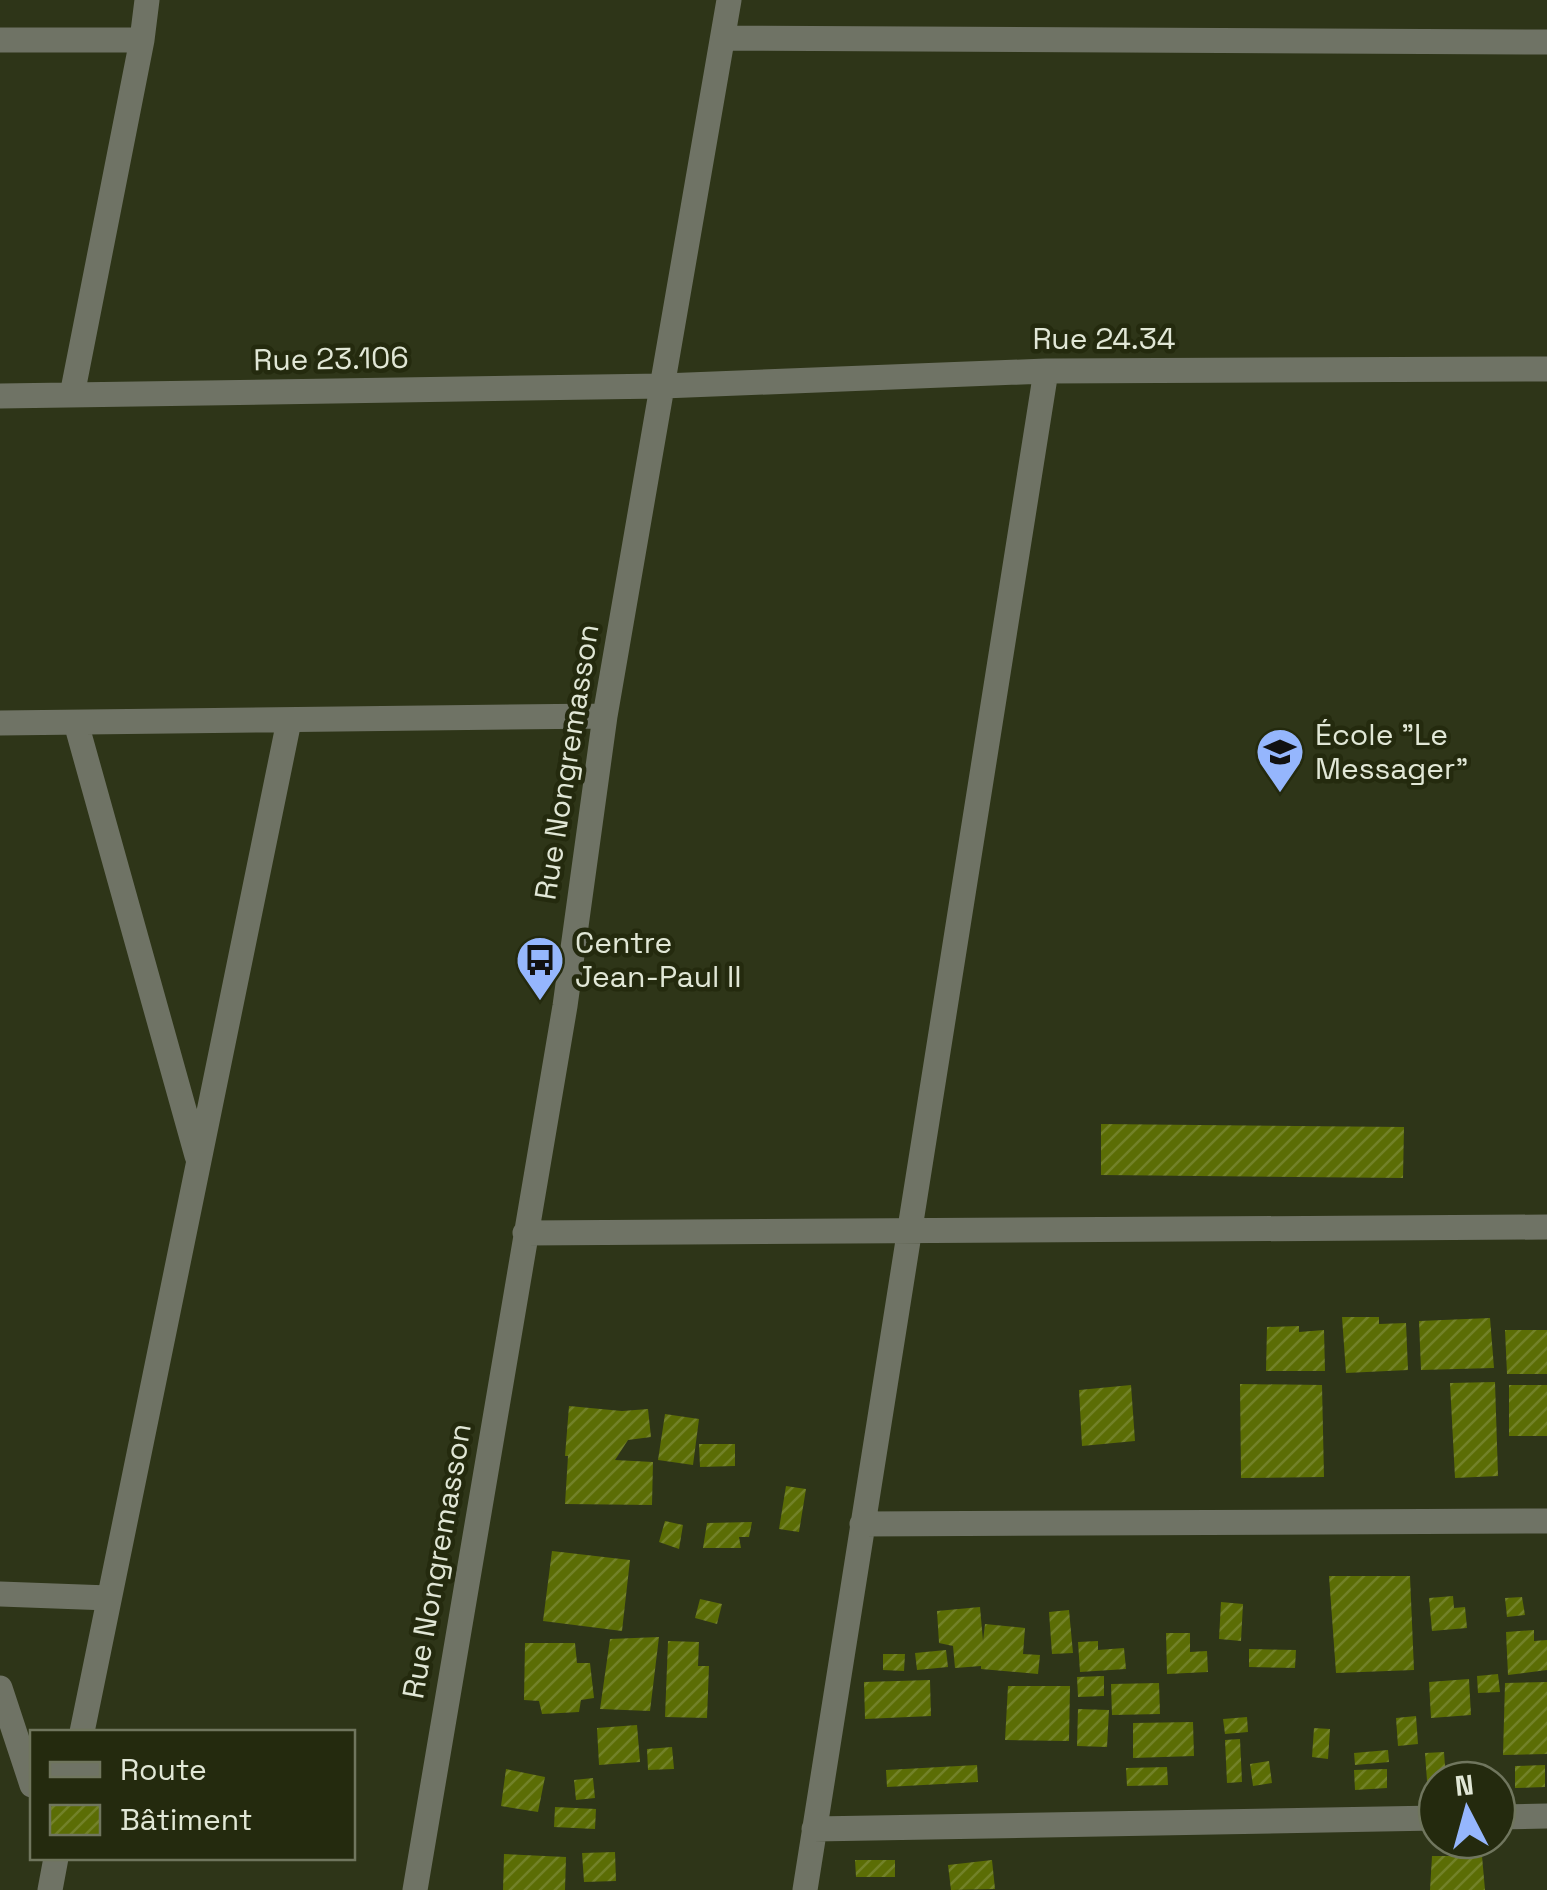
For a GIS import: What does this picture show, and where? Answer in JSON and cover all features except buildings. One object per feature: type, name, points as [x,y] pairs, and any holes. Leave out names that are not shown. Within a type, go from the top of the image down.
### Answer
[{"type":"street","points":[[72,395],[148,0]]},
{"type":"street","name":"Rue Nongremasson","points":[[415,1890],[565,1006],[605,716],[729,0]]},
{"type":"street","points":[[723,38],[1547,42]]},
{"type":"street","points":[[0,40],[142,40]]},
{"type":"street","points":[[805,1890],[1046,370]]},
{"type":"street","name":"Rue 24.34","points":[[663,386],[1046,370],[1547,370]]},
{"type":"street","name":"Rue 23.106","points":[[0,396],[663,386]]},
{"type":"street","points":[[0,723],[605,716]]},
{"type":"street","points":[[82,1730],[289,721]]},
{"type":"street","points":[[76,723],[198,1163]]},
{"type":"street","points":[[525,1234],[1547,1228]]},
{"type":"street","points":[[862,1524],[1547,1521]]},
{"type":"street","points":[[0,1594],[109,1598]]},
{"type":"street","points":[[0,1688],[30,1779]]},
{"type":"street","points":[[1517,1817],[1547,1816]]},
{"type":"street","points":[[814,1829],[1417,1818]]},
{"type":"street","points":[[50,1890],[56,1860]]},
{"type":"place","name":"École \"Le Messager\"","points":[[1280,794]]},
{"type":"place","name":"Centre Jean-Paul II","points":[[540,1002]]}]
